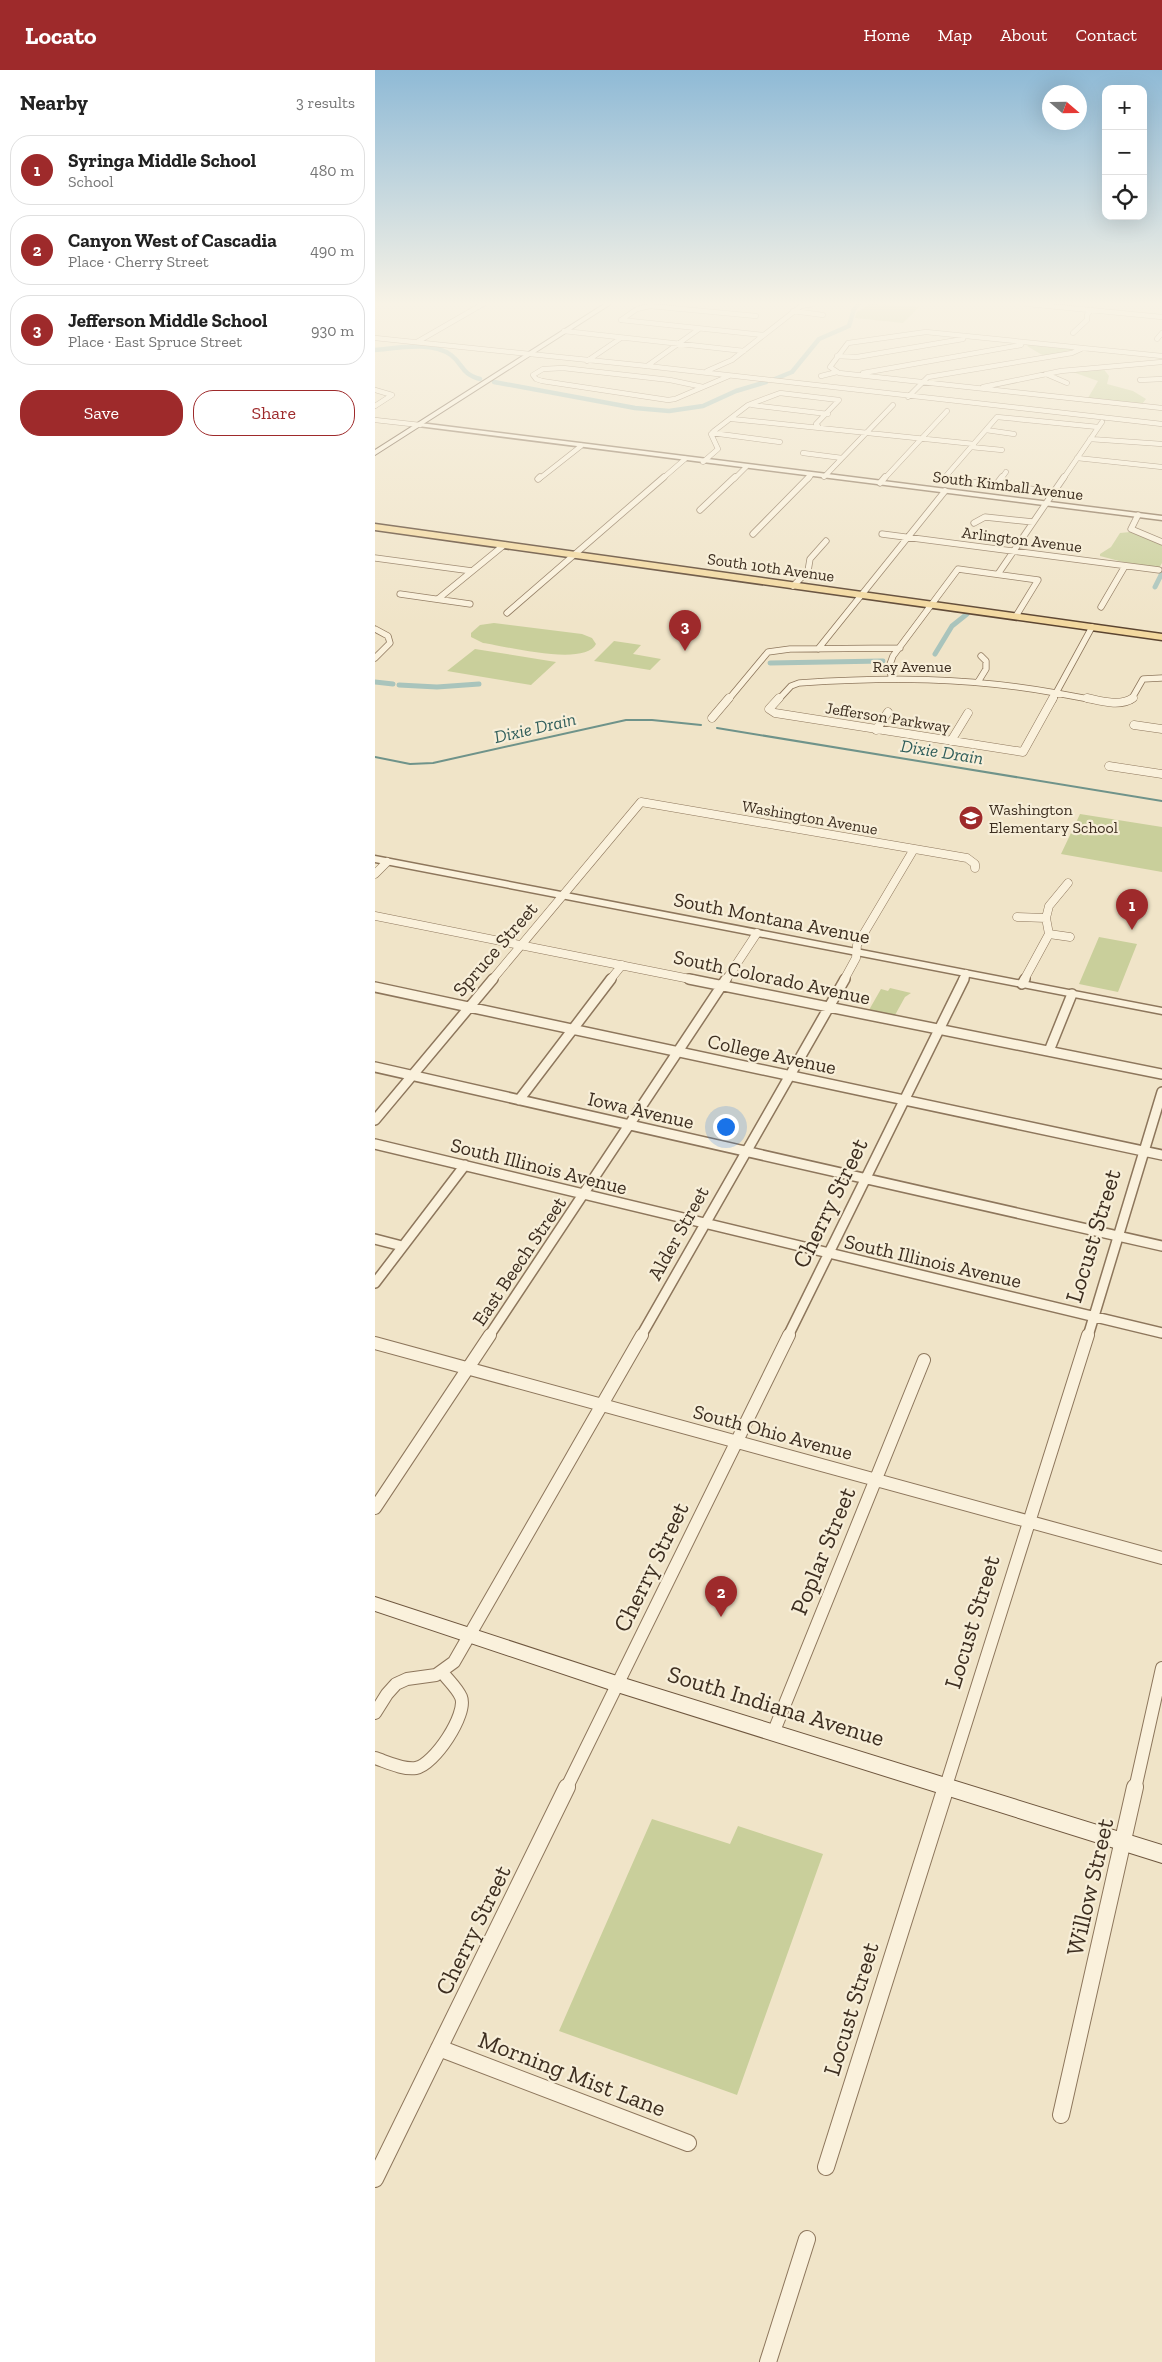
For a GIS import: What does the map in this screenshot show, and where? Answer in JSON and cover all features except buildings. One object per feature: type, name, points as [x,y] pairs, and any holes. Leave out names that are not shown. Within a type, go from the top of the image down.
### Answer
[{"type":"main road","points":[[375,453],[442,411]]},
{"type":"main road","name":"South 10th Avenue","points":[[375,527],[1162,637]]},
{"type":"main road","name":"South Indiana Avenue","points":[[375,1604],[617,1684],[774,1731],[1162,1854]]},
{"type":"street","points":[[712,433],[721,424],[732,419],[741,411]]},
{"type":"street","points":[[801,411],[828,414]]},
{"type":"street","points":[[818,426],[816,424],[831,411]]},
{"type":"street","points":[[824,477],[887,411]]},
{"type":"street","points":[[880,484],[947,411]]},
{"type":"street","points":[[1042,411],[1162,424]]},
{"type":"street","points":[[1105,418],[1108,411]]},
{"type":"street","points":[[998,574],[1098,427],[1112,411]]},
{"type":"street","points":[[1054,492],[947,478],[997,417],[1098,427]]},
{"type":"street","points":[[732,419],[787,425],[818,426],[1002,450]]},
{"type":"street","name":"South Kimball Avenue","points":[[375,420],[1162,518]]},
{"type":"street","points":[[986,430],[1014,434]]},
{"type":"street","points":[[712,433],[780,442]]},
{"type":"street","points":[[703,462],[718,449],[712,433]]},
{"type":"street","points":[[1090,439],[1162,444]]},
{"type":"street","points":[[538,479],[581,446]]},
{"type":"street","points":[[803,453],[842,458]]},
{"type":"street","points":[[1077,458],[1161,467]]},
{"type":"street","points":[[507,613],[685,459]]},
{"type":"street","points":[[700,510],[746,467]]},
{"type":"street","points":[[996,485],[1006,472]]},
{"type":"street","points":[[753,534],[811,475]]},
{"type":"street","points":[[818,649],[945,491]]},
{"type":"street","points":[[1138,515],[1131,529],[1162,542]]},
{"type":"street","points":[[974,523],[980,519],[992,517],[1033,522]]},
{"type":"street","name":"Arlington Avenue","points":[[882,534],[1159,570]]},
{"type":"street","points":[[793,586],[808,571],[810,559],[826,541]]},
{"type":"street","points":[[438,600],[504,545]]},
{"type":"street","points":[[375,558],[472,571]]},
{"type":"street","points":[[1101,607],[1125,566]]},
{"type":"street","points":[[893,679],[889,666],[958,569],[1038,580],[1016,616]]},
{"type":"street","points":[[400,594],[470,604]]},
{"type":"street","points":[[1056,694],[1092,627]]},
{"type":"street","points":[[375,630],[389,636],[391,640],[390,645],[375,658]]},
{"type":"street","points":[[712,718],[768,652],[774,650],[900,648]]},
{"type":"street","points":[[978,682],[986,669],[986,661],[981,656]]},
{"type":"street","name":"Ray Avenue","points":[[774,703],[791,686],[799,683],[942,679],[978,682],[1123,703],[1130,702],[1143,679],[1162,678]]},
{"type":"street","name":"Jefferson Parkway","points":[[774,703],[769,709],[775,714],[1012,751],[1025,751],[1056,694]]},
{"type":"street","points":[[876,730],[888,712]]},
{"type":"street","points":[[951,741],[969,713]]},
{"type":"street","points":[[1134,725],[1162,729]]},
{"type":"street","points":[[1109,766],[1162,774]]},
{"type":"street","name":"Washington Avenue","points":[[641,802],[967,858],[974,865]]},
{"type":"street","name":"Spruce Street","points":[[375,1120],[641,802]]},
{"type":"street","name":"Alder Street","points":[[442,1672],[453,1662],[470,1635],[704,1224],[791,1076],[856,958],[857,945],[914,849]]},
{"type":"street","name":"South Montana Avenue","points":[[375,859],[1162,1012]]},
{"type":"street","points":[[375,874],[387,862]]},
{"type":"street","points":[[1022,984],[1049,934],[1045,918],[1050,903],[1068,883]]},
{"type":"street","name":"South Colorado Avenue","points":[[375,916],[1162,1074]]},
{"type":"street","points":[[1017,917],[1045,918]]},
{"type":"street","name":"East Beech Street","points":[[375,1508],[585,1196],[725,985],[757,933]]},
{"type":"street","points":[[1049,934],[1070,937]]},
{"type":"street","points":[[519,1100],[622,965]]},
{"type":"street","name":"Cherry Street","points":[[375,2179],[966,974]]},
{"type":"street","name":"College Avenue","points":[[375,987],[1162,1155]]},
{"type":"street","points":[[1049,1052],[1072,994]]},
{"type":"street","name":"Iowa Avenue","points":[[375,1067],[1162,1246]]},
{"type":"street","name":"Locust Street","points":[[826,2167],[1028,1522],[1094,1318],[1162,1092]]},
{"type":"street","name":"South Illinois Avenue","points":[[375,1144],[585,1196],[1162,1333]]},
{"type":"street","points":[[375,1283],[465,1165]]},
{"type":"street","points":[[375,1239],[402,1246]]},
{"type":"street","name":"South Ohio Avenue","points":[[375,1343],[1162,1558]]},
{"type":"street","name":"Poplar Street","points":[[774,1731],[924,1360]]},
{"type":"street","name":"Willow Street","points":[[1061,2115],[1162,1668]]},
{"type":"street","points":[[375,1713],[388,1691],[397,1683],[409,1677],[431,1676],[442,1672],[461,1697],[462,1706],[437,1755],[428,1764],[418,1768],[405,1768],[375,1758]]},
{"type":"street","name":"Morning Mist Lane","points":[[439,2048],[688,2143]]},
{"type":"street","points":[[768,2362],[807,2239]]},
{"type":"green space","points":[[1130,532],[1162,544],[1162,563],[1159,568],[1100,556],[1100,554],[1111,547],[1120,533]]},
{"type":"green space","points":[[494,623],[582,634],[592,638],[596,644],[589,651],[561,655],[483,643],[471,637],[471,633],[480,625]]},
{"type":"green space","points":[[614,641],[641,645],[633,654],[661,659],[650,670],[594,661]]},
{"type":"green space","points":[[475,649],[556,662],[531,685],[447,671]]},
{"type":"green space","points":[[1080,814],[1162,827],[1162,872],[1061,854]]},
{"type":"green space","points":[[1099,937],[1137,944],[1118,992],[1079,984]]},
{"type":"green space","points":[[890,988],[911,993],[905,997],[895,1015],[869,1010],[881,989],[888,991]]},
{"type":"green space","points":[[652,1819],[730,1844],[738,1826],[823,1854],[737,2095],[559,2031]]},
{"type":"waterway","points":[[1155,587],[1162,573]]},
{"type":"waterway","points":[[935,654],[952,626],[967,614]]},
{"type":"waterway","points":[[770,663],[883,661]]},
{"type":"waterway","points":[[375,682],[393,684]]},
{"type":"waterway","points":[[399,685],[437,687],[479,684]]},
{"type":"waterway","name":"Dixie Drain","points":[[375,757],[410,764],[433,763],[626,720],[652,720],[701,725]]},
{"type":"waterway","name":"Dixie Drain","points":[[717,728],[1162,801]]},
{"type":"place","name":"Jefferson Middle School","points":[[685,651]]},
{"type":"place","name":"Washington Elementary School","points":[[971,818]]},
{"type":"place","name":"Syringa Middle School","points":[[1132,930]]},
{"type":"place","name":"Canyon West of Cascadia","points":[[721,1617]]}]
